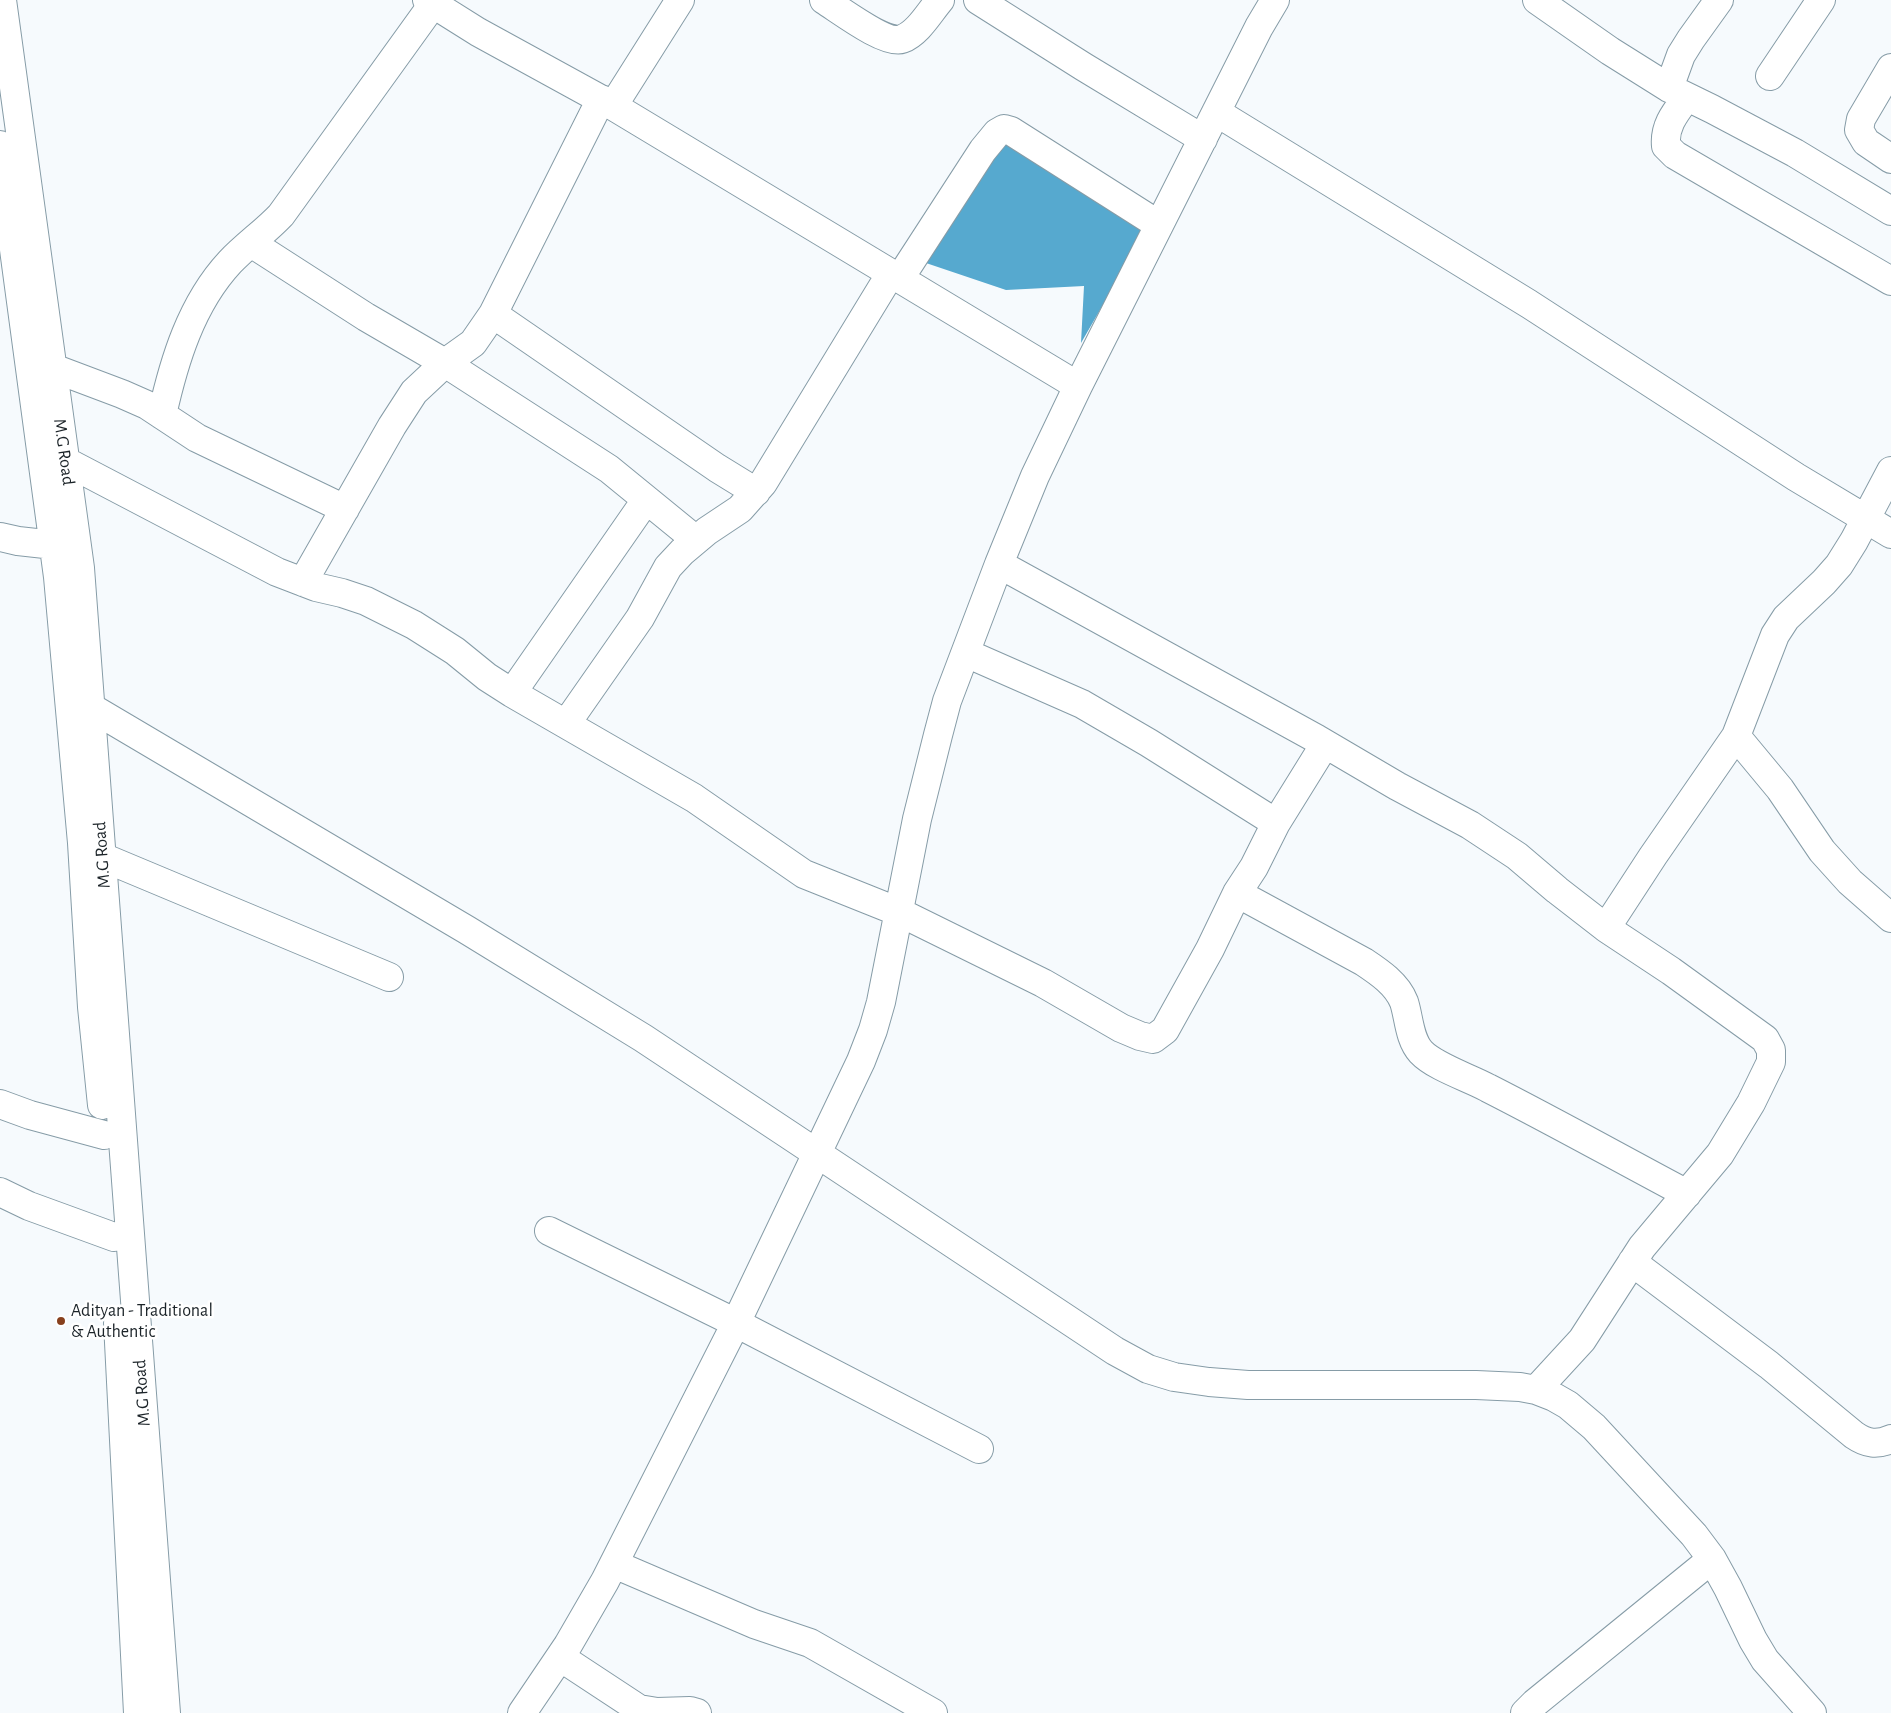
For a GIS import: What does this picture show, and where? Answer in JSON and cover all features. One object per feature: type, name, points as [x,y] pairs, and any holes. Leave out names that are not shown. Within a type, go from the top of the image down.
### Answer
[{"type":"street","name":"M.G Road","points":[[2,0],[65,461],[62,551],[92,1007],[107,1059],[166,1713]]},
{"type":"street","points":[[303,582],[392,426],[414,392],[445,363],[473,343],[492,314],[607,102],[680,0]]},
{"type":"street","points":[[824,0],[888,39],[901,40],[913,32],[940,0]]},
{"type":"street","points":[[978,0],[1084,68],[1203,139]]},
{"type":"street","points":[[522,1713],[585,1618],[614,1564],[736,1323],[861,1062],[873,1030],[880,1002],[917,818],[938,735],[948,701],[999,564],[1035,476],[1078,386],[1259,27],[1275,0]]},
{"type":"street","points":[[1537,0],[1610,51],[1678,93],[1795,153],[1891,211]]},
{"type":"street","points":[[1719,0],[1690,39],[1681,55],[1678,93],[1665,136],[1666,146],[1675,155],[1891,281]]},
{"type":"street","points":[[1770,76],[1821,0]]},
{"type":"street","points":[[162,415],[173,367],[190,324],[217,277],[230,262],[268,229],[280,215],[430,2],[478,32],[607,102],[1078,386]]},
{"type":"street","points":[[1891,68],[1861,119],[1859,130],[1866,142],[1891,158]]},
{"type":"street","points":[[1216,112],[1572,331],[1788,472],[1864,520],[1891,534]]},
{"type":"street","points":[[566,724],[640,618],[668,567],[682,552],[707,531],[740,509],[756,492],[895,276],[983,150],[997,133],[1004,129],[1010,131],[1159,225]]},
{"type":"street","name":"M.G Road","points":[[0,145],[62,551],[90,707],[102,857],[107,1059],[104,1135],[114,1237],[138,1713]]},
{"type":"street","points":[[251,243],[366,316],[445,363],[609,469],[696,540]]},
{"type":"street","points":[[492,314],[717,468],[756,492]]},
{"type":"street","points":[[53,368],[147,405],[198,438],[345,509]]},
{"type":"street","points":[[65,461],[257,562],[303,582],[366,601],[414,625],[455,651],[487,677],[512,693],[694,798],[804,874],[899,912],[1043,983],[1121,1028],[1153,1039],[1165,1030],[1210,949],[1237,893],[1254,866],[1276,822],[1325,744]]},
{"type":"street","points":[[1606,928],[1736,736],[1775,635],[1786,618],[1839,565],[1854,541],[1891,471]]},
{"type":"street","points":[[512,693],[646,500]]},
{"type":"street","points":[[0,537],[62,551]]},
{"type":"street","points":[[999,564],[1484,834],[1517,856],[1556,890],[1606,928],[1754,1029],[1765,1039],[1772,1050],[1772,1062],[1751,1103],[1720,1154],[1652,1234],[1582,1340],[1536,1390]]},
{"type":"street","points":[[966,652],[1082,704],[1276,822]]},
{"type":"street","points":[[90,707],[652,1044],[1115,1351],[1148,1370],[1174,1377],[1248,1385],[1476,1385],[1520,1387],[1536,1390],[1568,1405],[1594,1427],[1694,1535],[1712,1559],[1764,1660],[1812,1713]]},
{"type":"street","points":[[1736,736],[1780,789],[1822,851],[1850,882],[1891,918]]},
{"type":"street","points":[[102,857],[389,977]]},
{"type":"street","points":[[1237,893],[1364,962],[1381,974],[1392,984],[1403,1001],[1409,1026],[1421,1052],[1442,1066],[1487,1087],[1687,1194]]},
{"type":"street","points":[[0,1104],[30,1115],[104,1135]]},
{"type":"street","points":[[0,1192],[29,1206],[114,1237]]},
{"type":"street","points":[[549,1231],[736,1323],[979,1449]]},
{"type":"street","points":[[1632,1262],[1777,1372],[1854,1435],[1865,1442],[1872,1443],[1880,1443],[1891,1439]]},
{"type":"street","points":[[1525,1713],[1712,1559]]},
{"type":"street","points":[[614,1564],[754,1624],[810,1643],[933,1713]]},
{"type":"street","points":[[560,1657],[639,1709],[657,1712],[690,1711],[697,1713]]},
{"type":"water","points":[[1015,139],[1146,230],[1081,343],[1084,286],[1006,290],[923,262],[999,146]]},
{"type":"place","name":"Adityan - Traditional & Authentic","points":[[61,1321]]}]
